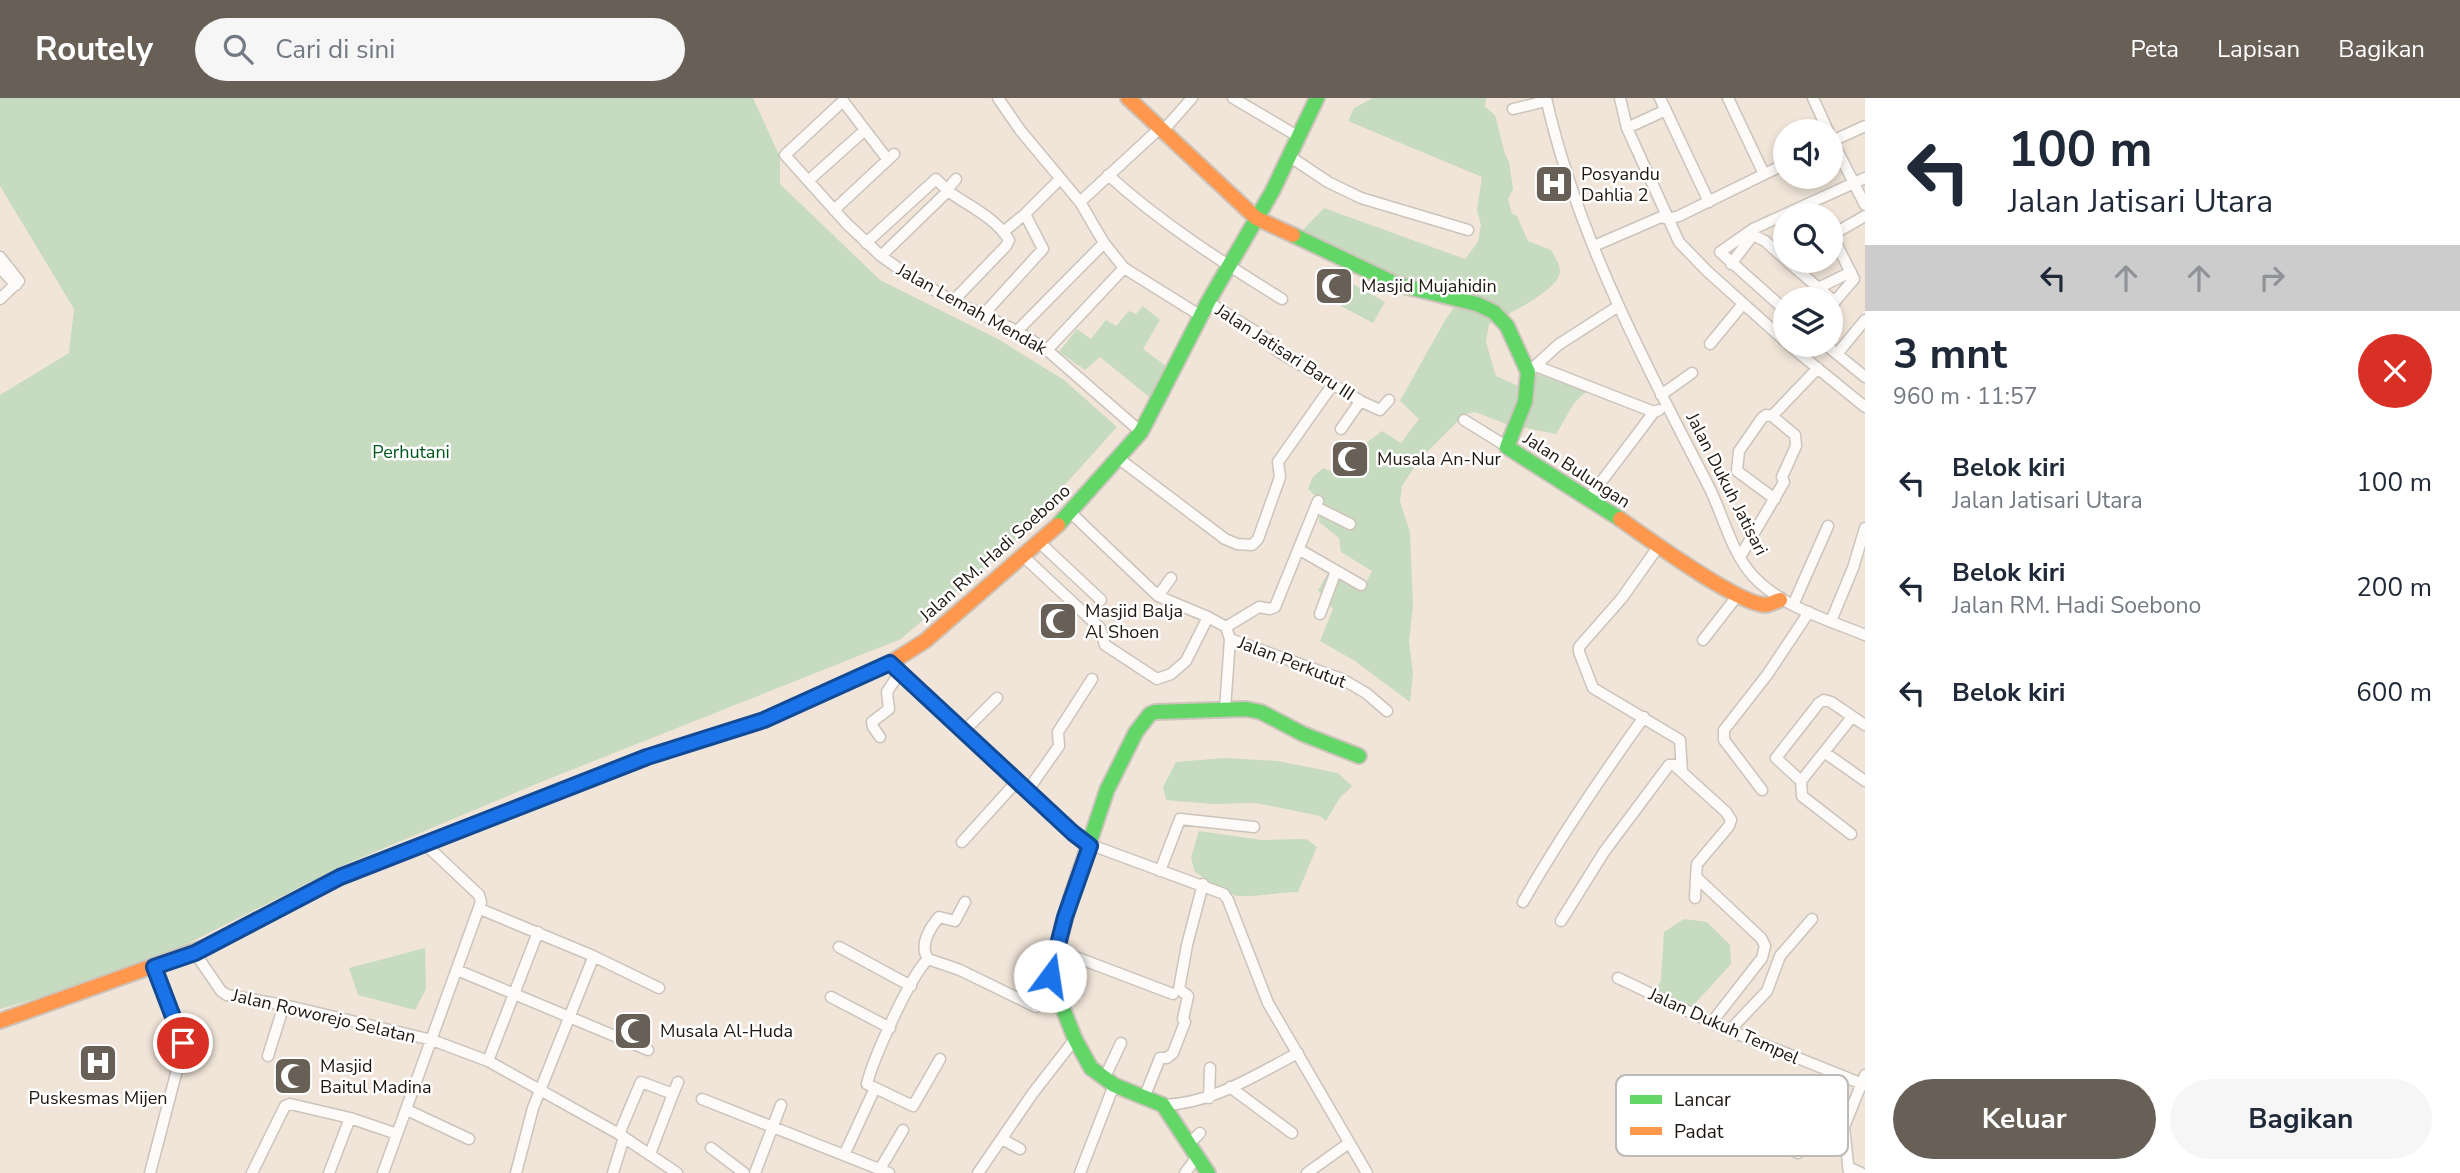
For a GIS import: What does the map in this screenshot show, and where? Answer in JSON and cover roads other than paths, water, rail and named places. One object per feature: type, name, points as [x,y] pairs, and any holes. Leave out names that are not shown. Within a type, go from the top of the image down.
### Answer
[{"type":"main road","points":[[1128,98],[1256,218],[1396,284],[1491,310],[1507,326],[1532,369]]},
{"type":"main road","name":"Jalan RM. Hadi Soebono","points":[[0,1021],[195,953],[340,877],[647,757],[764,720],[895,667],[956,617],[1070,513],[1142,432],[1208,302],[1299,137],[1317,98]]},
{"type":"main road","name":"Jalan Bulungan","points":[[1532,369],[1525,402],[1506,446],[1589,498],[1658,547],[1738,595],[1769,605],[1786,603]]},
{"type":"main road","points":[[1208,1173],[1163,1105],[1109,1082],[1091,1068],[1075,1039],[1050,976],[1070,901],[1107,790],[1122,756],[1150,714],[1225,709],[1261,712],[1303,734],[1359,756]]},
{"type":"street","points":[[998,98],[1059,180],[1080,202],[1104,243],[1124,268],[1202,316]]},
{"type":"street","points":[[1080,202],[1161,130],[1192,98]]},
{"type":"street","points":[[1233,98],[1299,137]]},
{"type":"street","points":[[1620,98],[1627,128],[1682,245],[1773,330]]},
{"type":"street","points":[[1660,98],[1709,202]]},
{"type":"street","points":[[1728,98],[1764,174]]},
{"type":"street","points":[[1813,98],[1822,119]]},
{"type":"street","points":[[1513,109],[1546,100]]},
{"type":"street","name":"Jalan Dukuh Jatisari","points":[[1546,100],[1559,153],[1617,307],[1666,407],[1709,486],[1740,558],[1751,575],[1786,603],[1865,635]]},
{"type":"street","name":"Jalan Lemah Mendak","points":[[865,130],[843,102],[786,152],[786,158],[881,256],[905,274],[953,301],[1017,331],[1047,350],[1069,366],[1120,416],[1142,432]]},
{"type":"street","points":[[1627,128],[1666,110]]},
{"type":"street","points":[[1843,134],[1865,126]]},
{"type":"street","points":[[808,181],[865,130],[891,157],[834,209]]},
{"type":"street","points":[[1289,156],[1328,182],[1361,198],[1468,230]]},
{"type":"street","points":[[1843,156],[1860,181],[1865,205]]},
{"type":"street","points":[[1594,246],[1661,216],[1668,219],[1709,202],[1773,170]]},
{"type":"street","points":[[1108,176],[1137,201],[1228,266],[1282,299]]},
{"type":"street","points":[[866,243],[936,179],[1003,232],[1008,243],[953,301]]},
{"type":"street","points":[[881,256],[956,179]]},
{"type":"street","points":[[1003,232],[1059,180]]},
{"type":"street","points":[[1773,300],[1720,253],[1753,232],[1860,181]]},
{"type":"street","points":[[983,315],[1043,249],[1025,214]]},
{"type":"street","points":[[1843,228],[1865,216]]},
{"type":"street","points":[[1753,232],[1773,248]]},
{"type":"street","points":[[1731,264],[1753,232]]},
{"type":"street","points":[[1017,331],[1104,243]]},
{"type":"street","points":[[0,257],[19,279],[0,299]]},
{"type":"street","points":[[1843,257],[1853,282],[1843,293]]},
{"type":"street","points":[[0,268],[16,285]]},
{"type":"street","points":[[1047,350],[1124,268]]},
{"type":"street","points":[[1820,287],[1851,272]]},
{"type":"street","points":[[1801,273],[1817,287]]},
{"type":"street","name":"Jalan Jatisari Baru III","points":[[1208,302],[1269,340],[1275,349],[1359,402]]},
{"type":"street","points":[[1710,344],[1743,304]]},
{"type":"street","points":[[1532,369],[1576,332],[1617,307]]},
{"type":"street","points":[[1843,347],[1865,320]]},
{"type":"street","points":[[1804,357],[1865,407]]},
{"type":"street","points":[[1841,357],[1865,377]]},
{"type":"street","points":[[1772,416],[1818,368]]},
{"type":"street","points":[[1532,369],[1654,412],[1589,498]]},
{"type":"street","points":[[1661,396],[1692,373]]},
{"type":"street","points":[[1118,458],[1225,539],[1237,544],[1252,545],[1258,539],[1280,477],[1278,462],[1333,384]]},
{"type":"street","points":[[1341,429],[1359,402],[1380,411],[1390,400]]},
{"type":"street","name":"Jalan Dukuh Jatisari","points":[[1654,412],[1666,407]]},
{"type":"street","points":[[1740,558],[1775,499],[1784,482],[1782,477],[1797,442],[1795,435],[1772,416],[1766,415],[1739,451],[1737,471],[1775,499]]},
{"type":"street","points":[[1464,420],[1506,446]]},
{"type":"street","points":[[1350,524],[1317,504],[1300,550],[1361,585]]},
{"type":"street","points":[[1070,513],[1158,596],[1226,627],[1230,639],[1225,709]]},
{"type":"street","points":[[1786,603],[1828,526]]},
{"type":"street","points":[[1831,621],[1853,568],[1865,528]]},
{"type":"street","points":[[1039,542],[1101,600]]},
{"type":"street","points":[[1658,547],[1579,651],[1591,687],[1680,740],[1682,772]]},
{"type":"street","name":"Jalan Perkutut","points":[[1226,627],[1259,607],[1275,607],[1300,550]]},
{"type":"street","points":[[1023,556],[1100,628],[1105,645],[1153,678],[1166,677],[1186,661],[1208,617]]},
{"type":"street","points":[[1320,614],[1336,571]]},
{"type":"street","points":[[1158,596],[1171,578]]},
{"type":"street","points":[[1703,640],[1738,595]]},
{"type":"street","points":[[1762,790],[1724,740],[1724,730],[1767,675],[1809,612]]},
{"type":"street","name":"Jalan Perkutut","points":[[1230,639],[1342,679],[1366,693],[1387,712]]},
{"type":"street","points":[[880,737],[873,727],[873,722],[889,709],[887,692],[895,667],[1090,846],[1216,889],[1228,900],[1268,1003],[1367,1173]]},
{"type":"street","points":[[1028,790],[1059,746],[1058,732],[1092,679]]},
{"type":"street","points":[[965,730],[997,698]]},
{"type":"street","points":[[1801,781],[1776,760],[1776,756],[1824,700],[1865,725]]},
{"type":"street","points":[[1523,902],[1564,830],[1644,717]]},
{"type":"street","points":[[1851,834],[1802,796],[1801,781],[1852,717]]},
{"type":"street","points":[[1824,752],[1865,781]]},
{"type":"street","points":[[1561,921],[1644,795],[1669,765],[1674,765],[1726,811],[1731,820],[1731,824],[1697,864],[1695,898]]},
{"type":"street","points":[[962,842],[1018,780]]},
{"type":"street","points":[[1160,871],[1180,819],[1254,827]]},
{"type":"street","points":[[426,845],[479,895],[480,909],[591,955],[659,988]]},
{"type":"street","points":[[1696,877],[1754,930],[1765,946],[1762,958],[1712,1022]]},
{"type":"street","points":[[1144,1097],[1158,1061],[1173,1053],[1185,1022],[1182,1019],[1188,996],[1179,989],[1203,884]]},
{"type":"street","points":[[940,1059],[916,1104],[911,1106],[867,1082],[890,1028],[928,959],[924,946],[932,926],[939,917],[955,921],[965,902]]},
{"type":"street","name":"Jalan Roworejo Selatan","points":[[383,1173],[480,909]]},
{"type":"street","points":[[1730,1030],[1767,991],[1780,956],[1812,919]]},
{"type":"street","points":[[488,1061],[538,932]]},
{"type":"street","points":[[839,947],[911,986]]},
{"type":"street","points":[[1057,950],[1173,994]]},
{"type":"street","name":"Jalan Roworejo Selatan","points":[[195,953],[225,994],[432,1040],[488,1061],[541,1088],[621,1135],[677,1173]]},
{"type":"street","points":[[516,1173],[527,1127],[593,958]]},
{"type":"street","points":[[928,959],[960,970],[1036,1007],[1041,1004],[1050,976]]},
{"type":"street","points":[[150,1173],[183,1047],[180,1032],[154,967]]},
{"type":"street","points":[[457,970],[648,1050]]},
{"type":"street","name":"Jalan Dukuh Tempel","points":[[1618,978],[1730,1030],[1864,1081],[1848,1118]]},
{"type":"street","points":[[831,997],[890,1028]]},
{"type":"street","points":[[268,1056],[284,1005]]},
{"type":"street","points":[[978,1173],[1075,1039]]},
{"type":"street","points":[[1080,1173],[1121,1043]]},
{"type":"street","points":[[1163,1105],[1192,1104],[1209,1098],[1298,1053]]},
{"type":"street","points":[[1209,1098],[1210,1068]]},
{"type":"street","points":[[613,1173],[621,1135],[641,1082],[673,1094]]},
{"type":"street","points":[[650,1154],[678,1082]]},
{"type":"street","points":[[1230,1087],[1293,1133]]},
{"type":"street","points":[[845,1153],[875,1088]]},
{"type":"street","points":[[702,1099],[772,1129],[845,1153],[885,1171],[903,1130]]},
{"type":"street","points":[[252,1173],[285,1106],[295,1105],[350,1118],[397,1134]]},
{"type":"street","points":[[755,1173],[781,1105]]},
{"type":"street","points":[[407,1110],[469,1139]]},
{"type":"street","points":[[329,1173],[350,1118]]},
{"type":"street","points":[[1189,1144],[1200,1133]]},
{"type":"street","points":[[1002,1139],[1020,1149]]},
{"type":"street","points":[[1307,1173],[1349,1143]]},
{"type":"street","points":[[711,1148],[744,1173]]},
{"type":"street","points":[[1185,1173],[1197,1157]]},
{"type":"street","points":[[1849,1170],[1861,1173]]},
{"type":"place","name":"Posyandu Dahlia 2","points":[[1554,184]]},
{"type":"place","name":"Masjid Mujahidin","points":[[1334,286]]},
{"type":"place","name":"Musala An-Nur","points":[[1350,459]]},
{"type":"place","name":"Masjid Balja Al Shoen","points":[[1058,621]]},
{"type":"place","name":"Musala Al-Huda","points":[[633,1031]]},
{"type":"place","name":"Puskesmas Mijen","points":[[98,1063]]},
{"type":"place","name":"Masjid Baitul Madina","points":[[293,1076]]},
{"type":"park label","name":"Perhutani","points":[[411,452]]}]
